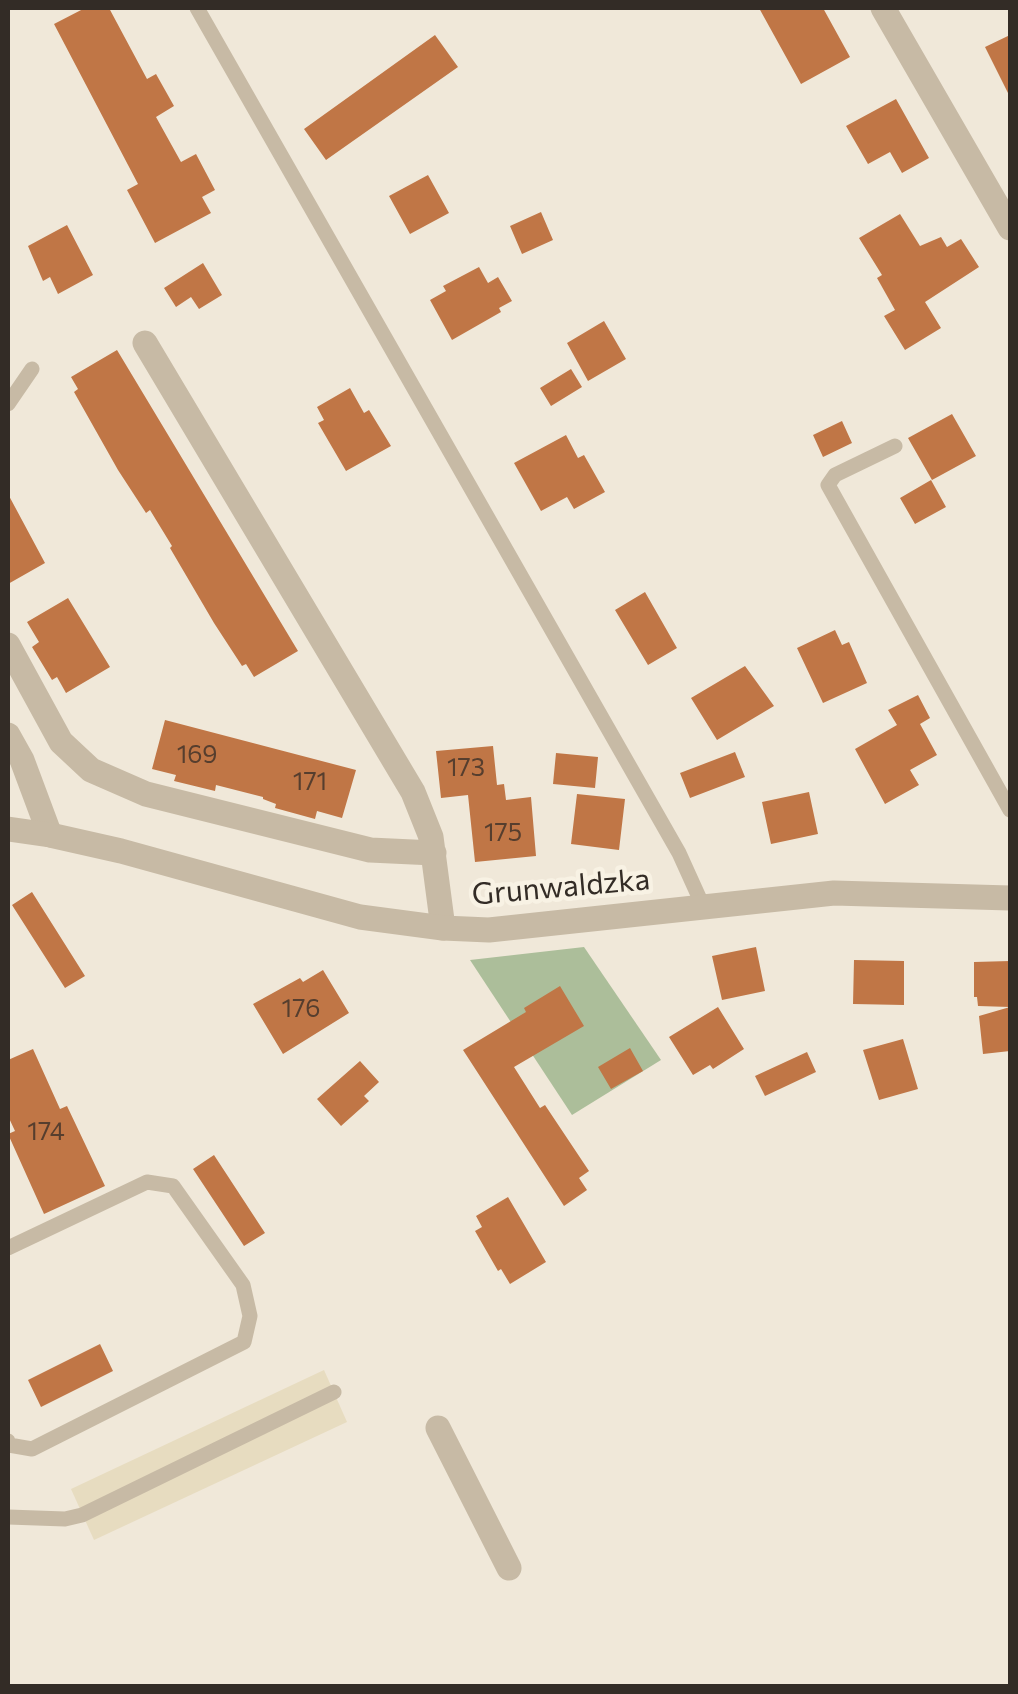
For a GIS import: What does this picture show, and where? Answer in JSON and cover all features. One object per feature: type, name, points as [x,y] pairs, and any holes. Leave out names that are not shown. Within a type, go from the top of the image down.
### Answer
[{"type":"street","points":[[883,8],[1010,228]]},
{"type":"street","points":[[145,343],[413,792],[434,853],[443,928]]},
{"type":"street","points":[[8,644],[62,742],[90,770],[146,794],[370,850],[434,853]]},
{"type":"street","points":[[8,735],[22,760],[50,835]]},
{"type":"street","name":"Grunwaldzka","points":[[8,829],[50,835],[360,917],[443,928],[489,930],[834,892],[1010,898]]},
{"type":"street","points":[[438,1428],[509,1568]]},
{"type":"lane","points":[[197,8],[678,853],[703,906]]},
{"type":"lane","points":[[8,404],[32,369]]},
{"type":"lane","points":[[895,446],[835,475],[828,485],[1010,810]]},
{"type":"lane","points":[[8,1248],[146,1182],[173,1186],[243,1286],[250,1316],[244,1342],[32,1448],[9,1445],[8,1441]]},
{"type":"lane","points":[[8,1517],[65,1520],[82,1515],[334,1392]]},
{"type":"green space","points":[[584,947],[661,1060],[572,1115],[470,960]]},
{"type":"shaded area","points":[[324,1370],[347,1422],[94,1540],[71,1489]]},
{"type":"building","points":[[85,8],[109,8],[147,79],[156,74],[174,106],[156,117],[181,162],[196,154],[215,190],[202,197],[211,213],[155,243],[127,190],[138,184],[54,24]]},
{"type":"building","points":[[759,8],[823,8],[850,57],[801,84]]},
{"type":"building","points":[[435,35],[458,67],[326,160],[304,129]]},
{"type":"building","points":[[1010,35],[1010,97],[985,47]]},
{"type":"building","points":[[896,99],[929,158],[902,173],[890,152],[868,164],[846,126]]},
{"type":"building","points":[[428,175],[449,213],[410,234],[389,196]]},
{"type":"building","points":[[541,212],[553,240],[522,254],[510,226]]},
{"type":"building","points":[[900,214],[920,246],[941,237],[947,247],[961,239],[979,267],[925,302],[941,328],[905,350],[884,316],[895,310],[877,278],[882,275],[859,238]]},
{"type":"building","points":[[67,225],[93,275],[58,294],[50,277],[43,281],[28,246]]},
{"type":"building","points":[[203,263],[222,295],[199,309],[191,297],[176,307],[164,288]]},
{"type":"building","points":[[479,267],[488,283],[498,277],[512,301],[499,308],[501,312],[452,340],[430,300],[446,291],[443,286]]},
{"type":"building","points":[[604,321],[626,359],[588,381],[567,343]]},
{"type":"building","points":[[117,350],[298,651],[254,677],[246,664],[242,666],[214,623],[172,546],[118,470],[74,392],[78,389],[71,377]]},
{"type":"building","points":[[571,369],[582,387],[551,406],[540,388]]},
{"type":"building","points":[[350,388],[391,446],[346,471],[318,423],[324,420],[317,407]]},
{"type":"building","points":[[952,414],[976,456],[932,480],[908,438]]},
{"type":"building","points":[[842,421],[852,443],[823,457],[813,435]]},
{"type":"building","points":[[566,435],[578,458],[584,455],[605,492],[574,509],[567,497],[541,511],[514,463]]},
{"type":"building","points":[[931,480],[946,507],[915,524],[900,498]]},
{"type":"building","points":[[8,494],[45,563],[8,584]]},
{"type":"building","points":[[645,592],[677,648],[648,665],[615,610]]},
{"type":"building","points":[[68,598],[110,667],[66,693],[57,677],[52,680],[32,647],[39,642],[27,622]]},
{"type":"building","points":[[835,630],[842,645],[849,642],[867,683],[823,703],[797,648]]},
{"type":"building","points":[[745,666],[774,706],[717,740],[691,698]]},
{"type":"building","points":[[918,695],[930,718],[920,724],[937,755],[910,770],[919,785],[885,804],[855,749],[897,725],[888,710]]},
{"type":"building","points":[[165,720],[356,770],[342,818],[317,811],[315,819],[275,808],[276,804],[263,797],[216,785],[215,791],[174,781],[176,775],[152,769]]},
{"type":"building","points":[[493,746],[497,785],[504,784],[506,800],[531,797],[536,856],[475,862],[468,795],[441,798],[436,751]]},
{"type":"building","points":[[735,752],[745,777],[690,798],[680,773]]},
{"type":"building","points":[[556,753],[598,757],[595,788],[553,784]]},
{"type":"building","points":[[809,792],[818,834],[771,844],[762,802]]},
{"type":"building","points":[[577,794],[625,799],[619,850],[571,844]]},
{"type":"building","points":[[32,892],[85,976],[65,988],[12,905]]},
{"type":"building","points":[[756,947],[765,991],[722,1000],[712,956]]},
{"type":"building","points":[[854,960],[904,961],[904,1005],[853,1004]]},
{"type":"building","points":[[1010,961],[1010,1007],[978,1006],[974,997],[974,962]]},
{"type":"building","points":[[323,970],[349,1013],[283,1054],[253,1004]]},
{"type":"building","points":[[560,986],[584,1026],[514,1067],[589,1171],[579,1178],[587,1190],[564,1206],[463,1050]]},
{"type":"building","points":[[718,1007],[744,1049],[713,1069],[710,1065],[693,1075],[669,1037]]},
{"type":"building","points":[[1010,1007],[1010,1051],[983,1054],[979,1016]]},
{"type":"building","points":[[903,1039],[918,1089],[879,1100],[863,1050]]},
{"type":"building","points":[[630,1048],[643,1071],[611,1089],[598,1067]]},
{"type":"building","points":[[33,1049],[60,1109],[67,1106],[105,1186],[44,1214],[8,1134],[15,1131],[8,1116],[8,1060]]},
{"type":"building","points":[[807,1052],[816,1072],[765,1096],[755,1076]]},
{"type":"building","points":[[360,1061],[379,1082],[364,1096],[369,1101],[341,1126],[317,1099]]},
{"type":"building","points":[[214,1155],[265,1233],[244,1246],[193,1169]]},
{"type":"building","points":[[508,1197],[546,1262],[510,1284],[475,1231],[482,1227],[476,1216]]},
{"type":"building","points":[[100,1344],[113,1371],[41,1407],[28,1380]]}]
